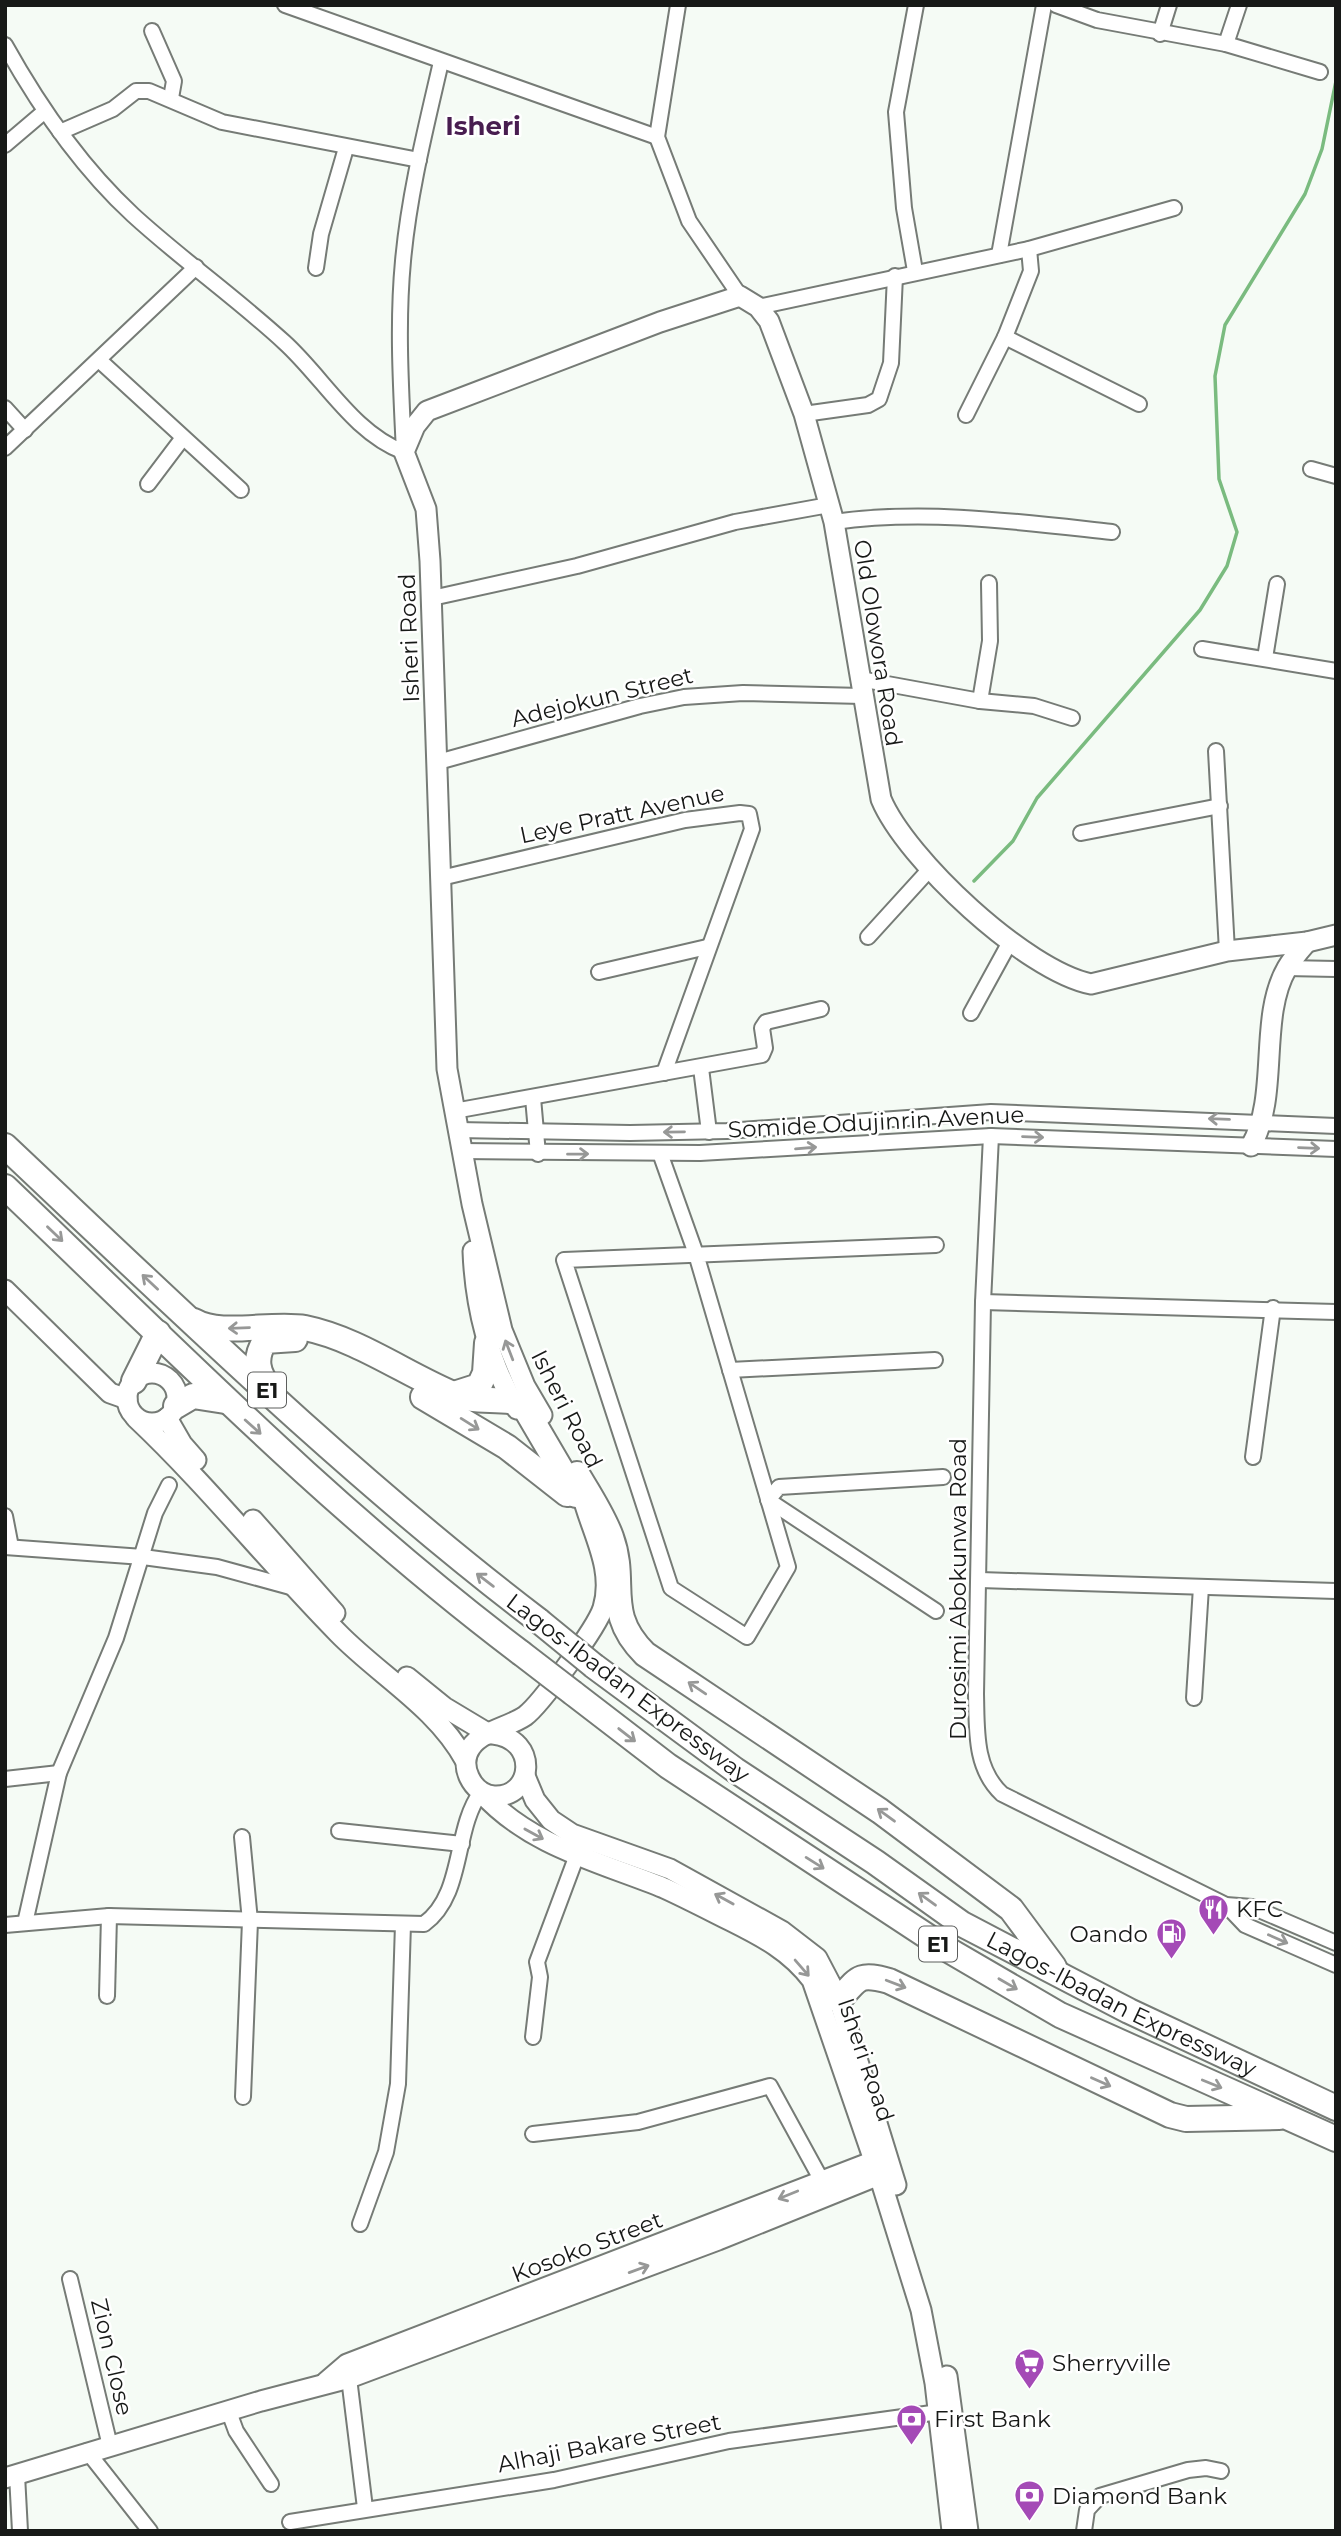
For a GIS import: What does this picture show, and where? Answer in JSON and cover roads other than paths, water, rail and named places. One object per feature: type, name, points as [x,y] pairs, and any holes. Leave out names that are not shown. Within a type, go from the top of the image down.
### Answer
[{"type":"highway","name":"Lagos-Ibadan Expressway","points":[[5,1146],[184,1315],[452,1555],[594,1666],[725,1763],[875,1862],[962,1924],[1198,2045],[1336,2108]]},
{"type":"highway","name":"Lagos-Ibadan Expressway","points":[[5,1187],[225,1401],[422,1577],[668,1766],[945,1948],[1060,2015],[1177,2070],[1294,2118],[1336,2139]]},
{"type":"highway","points":[[184,1315],[211,1328],[284,1324],[313,1330],[462,1398],[512,1400],[522,1403],[586,1513]]},
{"type":"highway","points":[[130,1390],[158,1333]]},
{"type":"highway","points":[[294,1415],[260,1373],[257,1362],[265,1341],[287,1337],[307,1341],[394,1381],[572,1484],[612,1538],[619,1617],[630,1639],[645,1654],[880,1811],[1011,1909],[1061,1975]]},
{"type":"highway","points":[[454,1394],[480,1386],[485,1373],[487,1343]]},
{"type":"highway","points":[[171,1412],[193,1396],[225,1401]]},
{"type":"highway","points":[[839,2000],[857,1979],[866,1975],[902,1986],[961,2017],[1170,2115],[1186,2119],[1224,2116],[1294,2118]]},
{"type":"street","points":[[285,5],[657,137]]},
{"type":"street","points":[[303,13],[322,5]]},
{"type":"street","name":"Old Olowora Road","points":[[678,5],[657,137],[689,221],[740,296],[758,307],[774,332],[804,414],[831,514],[881,799],[889,817],[929,870],[984,921],[1077,981],[1091,984],[1227,951],[1307,942],[1336,935]]},
{"type":"street","points":[[915,271],[904,208],[896,112],[916,5]]},
{"type":"street","points":[[999,255],[1044,5]]},
{"type":"street","points":[[1056,5],[1097,20],[1160,34],[1226,44],[1320,72]]},
{"type":"street","points":[[1160,34],[1170,5]]},
{"type":"street","points":[[1226,44],[1240,5]]},
{"type":"street","points":[[152,30],[174,81],[171,98]]},
{"type":"street","points":[[5,45],[45,111],[91,170],[132,214],[285,343],[360,423],[380,439],[404,452]]},
{"type":"street","points":[[404,452],[400,363],[402,272],[419,160],[441,62]]},
{"type":"street","points":[[61,132],[113,109],[136,91],[149,90],[222,122],[419,160]]},
{"type":"street","points":[[5,145],[45,111]]},
{"type":"street","points":[[316,268],[321,234],[346,148]]},
{"type":"street","points":[[758,307],[915,271],[1029,249],[1174,208]]},
{"type":"street","points":[[966,415],[1005,337],[1031,271],[1029,249]]},
{"type":"street","points":[[5,449],[196,267]]},
{"type":"street","points":[[804,414],[868,405],[879,399],[891,363],[895,276]]},
{"type":"street","points":[[404,452],[421,416],[436,405],[660,322],[740,296]]},
{"type":"street","points":[[1005,337],[1139,404]]},
{"type":"street","points":[[99,360],[241,491]]},
{"type":"street","points":[[5,408],[25,430]]},
{"type":"street","points":[[148,484],[182,439]]},
{"type":"street","name":"Isheri Road","points":[[404,452],[426,509],[432,598],[447,1069],[461,1151],[502,1330],[525,1386],[586,1513],[602,1553],[606,1582],[603,1607],[589,1634],[526,1715],[469,1749],[466,1760],[469,1779],[495,1807],[529,1833],[689,1900],[772,1942],[800,1964],[812,1980],[877,2168],[921,2310],[939,2412],[952,2531]]},
{"type":"street","points":[[1311,469],[1336,476]]},
{"type":"street","points":[[432,598],[577,566],[735,522],[831,514],[1016,521],[1112,531]]},
{"type":"street","points":[[980,701],[990,641],[989,583]]},
{"type":"street","points":[[1265,658],[1277,584]]},
{"type":"street","points":[[1202,649],[1336,671]]},
{"type":"street","name":"Adejokun Street","points":[[438,762],[640,706],[684,697],[861,687],[1034,706],[1072,718]]},
{"type":"street","points":[[1216,751],[1227,951]]},
{"type":"street","points":[[1082,833],[1220,806]]},
{"type":"street","name":"Leye Pratt Avenue","points":[[441,878],[685,820],[749,814],[753,821],[752,829],[664,1073]]},
{"type":"street","points":[[868,937],[929,870]]},
{"type":"street","points":[[971,1013],[1010,940]]},
{"type":"street","points":[[1251,1146],[1263,1121],[1270,1044],[1280,986],[1286,968],[1307,942]]},
{"type":"street","points":[[599,972],[708,947]]},
{"type":"street","points":[[1286,968],[1336,969]]},
{"type":"street","points":[[456,1121],[533,1098],[762,1055],[765,1048],[762,1028],[766,1022],[821,1009]]},
{"type":"street","points":[[701,1068],[709,1132]]},
{"type":"street","points":[[533,1098],[538,1154]]},
{"type":"street","points":[[456,1121],[537,1132],[709,1132],[991,1112],[1336,1126]]},
{"type":"street","points":[[944,1114],[946,1138]]},
{"type":"street","name":"Somide Odujinrin Avenue","points":[[461,1151],[538,1154],[660,1153],[791,1149],[991,1136],[1336,1149]]},
{"type":"street","name":"Durosimi Abokunwa Road","points":[[991,1136],[983,1302],[977,1735],[983,1769],[992,1785],[1002,1794],[1226,1905],[1252,1907],[1336,1943]]},
{"type":"street","points":[[660,1153],[696,1254],[788,1567],[747,1637],[671,1588],[564,1259],[696,1254],[936,1245]]},
{"type":"street","name":"Isheri Road","points":[[472,1204],[474,1261],[487,1343],[512,1400],[572,1484],[599,1575],[589,1634]]},
{"type":"street","points":[[5,1290],[110,1393],[130,1390],[148,1373],[164,1377],[175,1389],[171,1412],[182,1444],[365,1644],[444,1707],[491,1734],[506,1735],[517,1742],[524,1752]]},
{"type":"street","points":[[983,1302],[1273,1308],[1336,1312]]},
{"type":"street","points":[[1253,1457],[1273,1308]]},
{"type":"street","points":[[730,1370],[935,1360]]},
{"type":"street","points":[[130,1390],[136,1418],[188,1467],[294,1588],[341,1636],[451,1734],[466,1760]]},
{"type":"street","points":[[136,1418],[151,1423],[171,1412]]},
{"type":"street","points":[[768,1500],[779,1487],[943,1477]]},
{"type":"street","points":[[25,1923],[59,1773],[116,1638],[155,1513],[169,1485]]},
{"type":"street","points":[[768,1500],[936,1611]]},
{"type":"street","points":[[5,1517],[8,1547],[143,1557],[239,1571],[294,1588]]},
{"type":"street","points":[[980,1580],[1336,1591]]},
{"type":"street","points":[[1194,1698],[1201,1587]]},
{"type":"street","name":"Isheri Road","points":[[526,1715],[525,1776],[535,1800],[551,1820],[572,1834],[670,1869],[804,1946],[817,1958],[839,2000],[933,2304],[948,2382],[968,2531]]},
{"type":"street","points":[[5,1779],[59,1773]]},
{"type":"street","points":[[5,1925],[109,1916],[424,1924],[434,1917],[445,1900],[471,1806],[481,1792],[494,1796],[507,1794],[518,1787],[525,1776]]},
{"type":"street","points":[[339,1831],[462,1844]]},
{"type":"street","points":[[242,1837],[250,1921],[243,2097]]},
{"type":"street","points":[[533,2037],[540,1976],[537,1962],[577,1855]]},
{"type":"street","points":[[1226,1905],[1245,1925],[1336,1965]]},
{"type":"street","points":[[107,1996],[109,1916]]},
{"type":"street","points":[[360,2224],[386,2152],[398,2084],[403,1924]]},
{"type":"street","points":[[533,2134],[648,2120],[766,2085],[774,2091],[822,2181]]},
{"type":"street","name":"Kosoko Street","points":[[322,2385],[347,2364],[715,2233],[822,2181],[877,2168]]},
{"type":"street","name":"Kosoko Street","points":[[11,2476],[87,2451],[349,2378],[877,2168]]},
{"type":"street","name":"Zion Close","points":[[70,2279],[110,2446]]},
{"type":"street","points":[[349,2378],[365,2508]]},
{"type":"street","points":[[229,2412],[236,2431],[271,2484]]},
{"type":"street","name":"Alhaji Bakare Street","points":[[290,2522],[554,2480],[729,2441],[939,2412]]},
{"type":"street","points":[[87,2451],[150,2531]]},
{"type":"street","points":[[1084,2531],[1087,2510],[1100,2496],[1188,2470],[1221,2471]]},
{"type":"street","points":[[11,2476],[20,2531]]},
{"type":"waterway","points":[[974,881],[1013,841],[1037,798],[1200,610],[1227,566],[1237,532],[1219,479],[1215,376],[1225,325],[1305,194],[1322,149],[1336,81]]},
{"type":"place","name":"KFC","points":[[1213,1936]]},
{"type":"place","name":"Oando","points":[[1171,1961]]},
{"type":"place","name":"Sherryville","points":[[1029,2390]]},
{"type":"place","name":"First Bank","points":[[911,2446]]},
{"type":"place","name":"Diamond Bank","points":[[1029,2523]]},
{"type":"district","name":"Isheri","points":[[483,126]]}]
